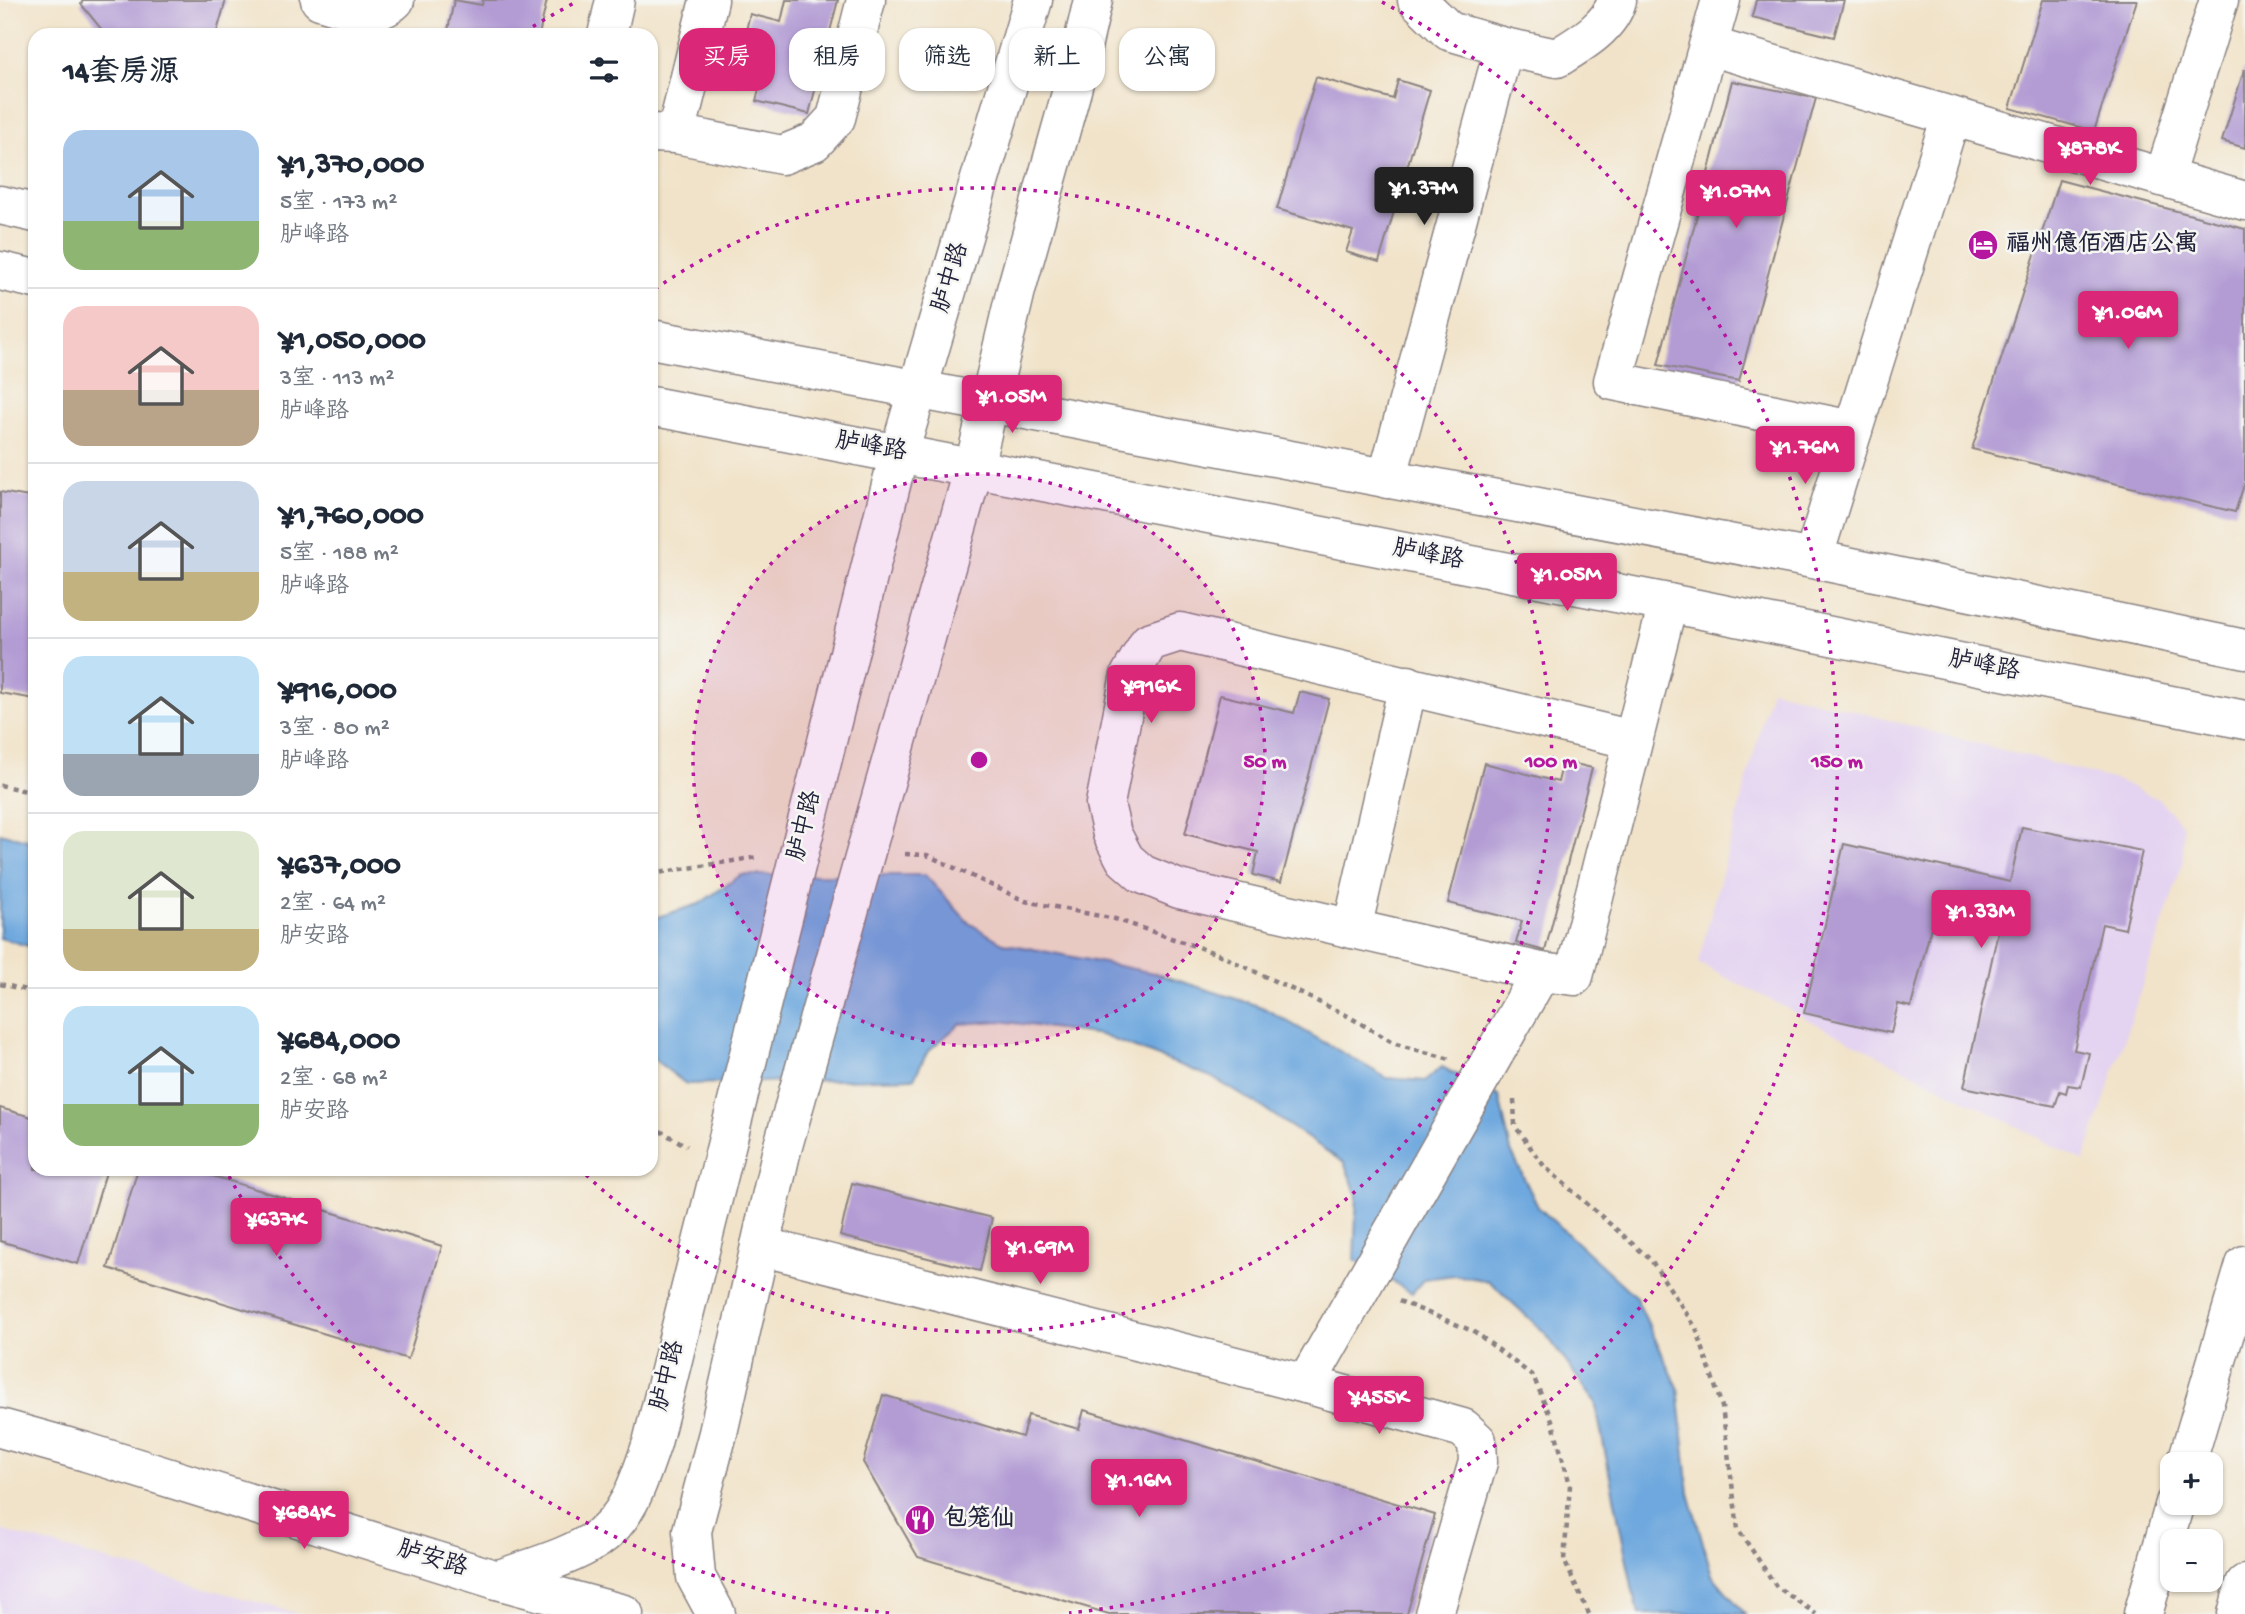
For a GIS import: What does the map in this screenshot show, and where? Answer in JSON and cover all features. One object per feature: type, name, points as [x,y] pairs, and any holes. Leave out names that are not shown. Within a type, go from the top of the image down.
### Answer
[{"type":"street","points":[[320,0],[366,13],[389,6],[395,0]]},
{"type":"street","points":[[609,28],[615,0]]},
{"type":"street","points":[[709,0],[664,134],[782,155],[814,142],[836,118],[866,0]]},
{"type":"street","name":"胪中路","points":[[497,1580],[597,1539],[618,1518],[632,1496],[652,1443],[899,453],[1033,0]]},
{"type":"street","points":[[716,1614],[696,1577],[692,1531],[718,1433],[788,1127],[974,467],[1093,0]]},
{"type":"street","points":[[1417,0],[1449,32],[1557,58],[1587,40],[1615,10],[1617,0]]},
{"type":"street","points":[[1721,0],[1613,381],[1853,430]]},
{"type":"street","points":[[2164,177],[2219,0]]},
{"type":"street","points":[[1709,46],[2245,201]]},
{"type":"street","points":[[1387,479],[1504,47]]},
{"type":"street","points":[[1813,559],[1951,116]]},
{"type":"street","points":[[0,205],[28,211]]},
{"type":"street","points":[[0,271],[28,277]]},
{"type":"street","points":[[658,340],[918,392],[1813,559],[2245,649]]},
{"type":"street","name":"胪峰路","points":[[658,407],[1668,603],[2245,720]]},
{"type":"street","points":[[1633,740],[1180,632],[1149,642],[1130,675],[1105,804],[1112,834],[1125,859],[1142,874],[1179,889],[1541,972],[1574,976],[1668,603]]},
{"type":"street","points":[[1352,929],[1408,685]]},
{"type":"street","points":[[1306,1384],[1541,972]]},
{"type":"street","points":[[760,1246],[1306,1384],[1463,1428],[1477,1441],[1478,1462],[1434,1614]]},
{"type":"street","points":[[2190,1452],[2245,1265]]},
{"type":"street","name":"胪安路","points":[[0,1428],[86,1452],[497,1580],[624,1614]]},
{"type":"street","points":[[2143,1614],[2172,1515]]},
{"type":"street","points":[[2236,1614],[2245,1584]]},
{"type":"path","points":[[0,785],[28,791]]},
{"type":"path","points":[[658,873],[720,865],[800,849]]},
{"type":"path","points":[[927,855],[1025,901],[1115,919],[1217,954],[1346,1015],[1396,1044],[1417,1051]]},
{"type":"path","points":[[0,984],[28,990]]},
{"type":"path","points":[[1515,1126],[1544,1166],[1651,1260],[1696,1328],[1722,1407],[1738,1529],[1776,1586],[1816,1614]]},
{"type":"path","points":[[1422,1308],[1475,1332],[1533,1376],[1552,1420],[1570,1485],[1564,1560],[1589,1614]]},
{"type":"shaded area","points":[[1771,689],[2119,781],[2160,800],[2183,826],[2183,863],[2084,1161],[1698,963]]},
{"type":"shaded area","points":[[0,1530],[299,1614],[0,1614]]},
{"type":"water","points":[[0,833],[28,840],[28,946],[0,938]]},
{"type":"water","points":[[741,875],[925,875],[969,923],[1003,943],[1154,973],[1262,1007],[1387,1078],[1425,1081],[1442,1067],[1499,1096],[1511,1151],[1538,1207],[1635,1296],[1678,1387],[1689,1493],[1712,1575],[1745,1614],[1640,1614],[1636,1606],[1595,1402],[1545,1333],[1489,1281],[1455,1275],[1424,1279],[1412,1293],[1354,1259],[1357,1194],[1344,1163],[1265,1109],[1211,1077],[1101,1035],[1000,1021],[960,1024],[928,1051],[914,1078],[686,1084],[658,1062],[658,917],[699,904]]},
{"type":"building","points":[[83,0],[226,0],[218,28],[100,28],[81,4]]},
{"type":"building","points":[[454,0],[482,5],[483,0],[547,0],[541,28],[448,28]]},
{"type":"building","points":[[786,0],[838,0],[831,28],[789,28],[789,91],[815,91],[809,114],[756,101],[758,91],[775,91],[775,28],[747,28],[750,14],[781,22]]},
{"type":"building","points":[[1756,0],[1844,0],[1834,37],[1752,17]]},
{"type":"building","points":[[2043,0],[2137,0],[2094,131],[2010,108]]},
{"type":"building","points":[[2245,70],[2245,148],[2222,141]]},
{"type":"building","points":[[1316,77],[1393,99],[1398,80],[1430,90],[1379,262],[1346,252],[1353,231],[1277,209]]},
{"type":"building","points":[[1732,81],[1816,98],[1739,381],[1658,365]]},
{"type":"building","points":[[2059,180],[2245,229],[2245,482],[2235,512],[1972,449]]},
{"type":"building","points":[[0,492],[28,497],[28,698],[0,693]]},
{"type":"building","points":[[1300,692],[1329,699],[1281,882],[1253,875],[1258,852],[1185,834],[1220,695],[1294,713]]},
{"type":"building","points":[[1563,761],[1592,768],[1545,951],[1516,943],[1522,921],[1448,903],[1484,763],[1558,782]]},
{"type":"building","points":[[2022,827],[2142,851],[2125,929],[2102,924],[2074,1050],[2089,1053],[2081,1087],[2068,1085],[2066,1093],[2060,1091],[2055,1106],[1964,1087],[1999,927],[1935,911],[1911,1007],[1898,1004],[1891,1033],[1804,1013],[1844,844],[2010,882]]},
{"type":"building","points":[[0,1108],[28,1116],[28,1176],[105,1176],[78,1264],[0,1241]]},
{"type":"building","points":[[136,1176],[213,1176],[442,1246],[408,1359],[108,1268]]},
{"type":"building","points":[[852,1183],[992,1218],[980,1271],[840,1236]]},
{"type":"building","points":[[883,1395],[1022,1437],[1028,1415],[1079,1429],[1084,1410],[1435,1515],[1407,1614],[1109,1614],[918,1557],[863,1462]]},
{"type":"place","name":"福州億佰酒店公寓","points":[[1983,245]]},
{"type":"place","name":"包笼仙","points":[[920,1520]]}]
